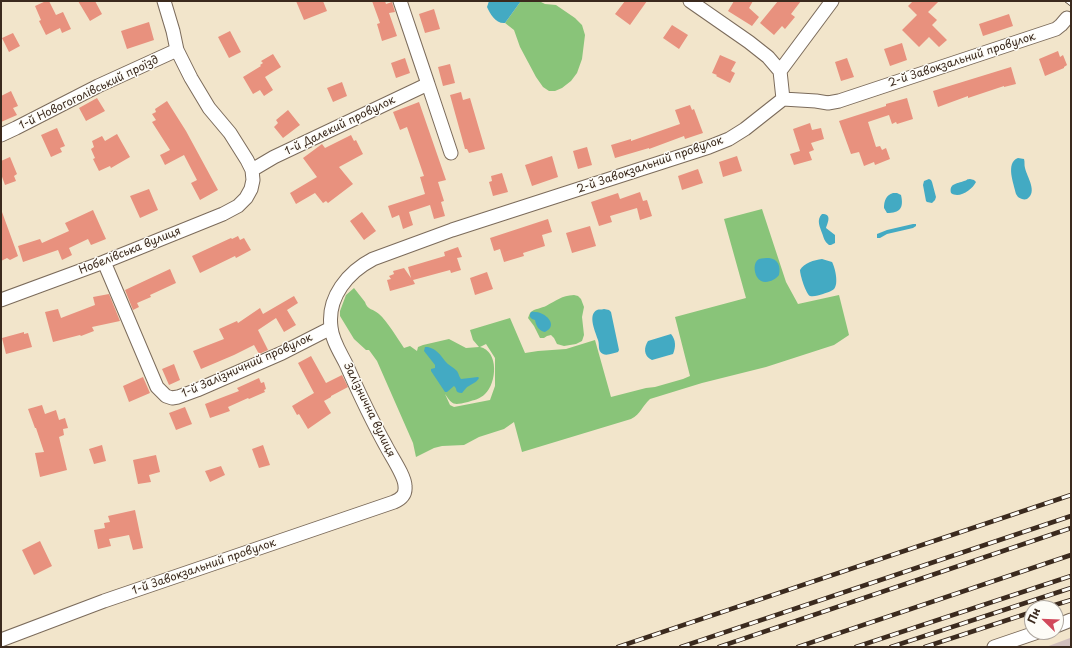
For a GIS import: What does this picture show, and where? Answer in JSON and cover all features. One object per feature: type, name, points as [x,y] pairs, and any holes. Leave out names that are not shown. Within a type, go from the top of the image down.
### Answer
[{"type":"street","points":[[164,1],[177,50],[191,78],[209,108],[230,133],[252,170]]},
{"type":"street","points":[[400,1],[451,153]]},
{"type":"street","points":[[690,1],[768,57],[780,71],[782,99]]},
{"type":"street","points":[[780,71],[832,1]]},
{"type":"street","name":"2-й Завокзальний провулок","points":[[331,328],[331,314],[334,299],[341,286],[358,268],[373,259],[452,230],[709,147],[728,139],[745,129],[782,99],[828,103],[839,101],[1056,29],[1067,18]]},
{"type":"street","name":"1-й Новогоголівський проїзд","points":[[1,135],[98,86],[177,50]]},
{"type":"street","name":"1-й Далекий провулок","points":[[252,170],[428,84]]},
{"type":"street","name":"Нобелівська вулиця","points":[[1,300],[104,262],[223,214],[238,206],[246,198],[251,190],[253,180],[252,170]]},
{"type":"street","name":"1-й Залізничний провулок","points":[[104,262],[157,387],[166,396],[172,398],[197,390],[282,353],[331,328]]},
{"type":"street","name":"Залізнична вулиця","points":[[331,328],[334,339],[356,387],[403,478],[406,486],[405,493]]},
{"type":"street","name":"1-й Завокзальний провулок","points":[[1,640],[104,601],[394,502],[401,498],[405,493]]},
{"type":"street","points":[[994,647],[1024,637]]},
{"type":"shaded area","points":[[1070,638],[1071,647],[1046,647]]},
{"type":"green space","points":[[521,1],[539,1],[545,4],[556,5],[575,18],[582,25],[585,35],[582,59],[577,73],[571,81],[555,91],[549,91],[543,87],[520,47],[514,30],[505,23]]},
{"type":"green space","points":[[762,209],[786,282],[798,304],[839,295],[849,335],[834,345],[766,367],[702,383],[650,399],[637,415],[631,419],[522,452],[514,422],[504,429],[479,437],[464,445],[434,448],[416,457],[413,443],[377,361],[369,350],[366,350],[354,339],[340,316],[340,311],[346,295],[354,288],[367,307],[377,312],[382,317],[404,348],[410,346],[417,351],[418,347],[423,345],[449,339],[466,348],[479,347],[473,340],[470,330],[510,318],[525,353],[566,349],[595,340],[611,397],[655,387],[690,376],[675,317],[746,298],[724,219]],"holes":[[[486,344],[495,358],[495,386],[490,400],[454,407],[450,405],[445,394],[452,403],[460,404],[479,398],[489,389],[494,375],[493,361],[490,354],[480,347]]]},
{"type":"green space","points":[[574,295],[581,299],[584,307],[582,317],[584,335],[582,341],[576,344],[564,346],[557,344],[551,335],[540,338],[528,318],[530,313],[562,297]]},
{"type":"water","points":[[489,1],[521,1],[505,23],[502,23],[496,20],[487,7]]},
{"type":"water","points":[[1018,158],[1024,159],[1025,168],[1032,188],[1032,192],[1027,199],[1018,197],[1012,180],[1012,164]]},
{"type":"water","points":[[929,179],[932,182],[936,197],[932,203],[926,201],[923,185],[924,181]]},
{"type":"water","points":[[970,179],[976,182],[968,191],[958,195],[951,193],[951,187],[956,183]]},
{"type":"water","points":[[893,193],[901,195],[902,203],[898,211],[887,213],[884,208],[885,201],[889,195]]},
{"type":"water","points":[[822,214],[827,215],[828,217],[826,228],[835,235],[835,243],[831,245],[825,241],[820,226],[819,219]]},
{"type":"water","points":[[916,224],[916,226],[913,228],[877,238],[877,234],[887,230]]},
{"type":"water","points":[[769,258],[777,261],[780,269],[779,275],[772,281],[765,282],[759,280],[757,277],[755,265],[759,259]]},
{"type":"water","points":[[822,259],[832,262],[836,276],[835,287],[827,293],[810,296],[808,295],[800,270],[804,265],[810,262]]},
{"type":"water","points":[[604,309],[611,312],[619,350],[618,352],[606,355],[600,351],[599,342],[592,320],[594,312]]},
{"type":"water","points":[[531,312],[541,313],[545,316],[551,322],[549,329],[545,332],[539,329],[535,320],[530,317]]},
{"type":"water","points":[[671,334],[675,344],[673,354],[652,360],[647,356],[645,351],[648,341]]},
{"type":"water","points":[[425,347],[431,348],[438,352],[446,362],[457,371],[461,379],[479,378],[462,393],[457,392],[454,386],[445,392],[431,371],[431,369],[435,368],[435,365],[424,351]]},
{"type":"building","points":[[49,1],[56,15],[63,12],[71,29],[62,33],[60,28],[46,35],[39,21],[41,20],[35,6]]},
{"type":"building","points":[[78,1],[95,1],[102,14],[90,21]]},
{"type":"building","points":[[296,1],[323,1],[327,11],[304,20]]},
{"type":"building","points":[[372,1],[385,1],[386,4],[392,2],[395,12],[389,13],[397,36],[382,41],[377,24],[380,23]]},
{"type":"building","points":[[625,1],[647,1],[630,25],[615,14]]},
{"type":"building","points":[[734,1],[753,1],[749,8],[759,17],[752,26],[728,11]]},
{"type":"building","points":[[778,1],[801,1],[791,14],[795,17],[785,29],[782,26],[774,35],[760,23]]},
{"type":"building","points":[[913,1],[939,1],[928,12],[937,20],[932,25],[947,40],[939,47],[929,37],[919,47],[902,30],[917,15],[908,6]]},
{"type":"building","points":[[434,9],[440,29],[425,33],[419,14]]},
{"type":"building","points":[[1009,14],[1013,26],[983,36],[979,24]]},
{"type":"building","points":[[149,22],[154,40],[127,49],[121,31]]},
{"type":"building","points":[[672,25],[688,35],[679,49],[663,38]]},
{"type":"building","points":[[230,31],[241,52],[229,58],[218,37]]},
{"type":"building","points":[[13,33],[20,46],[9,52],[2,38]]},
{"type":"building","points":[[902,43],[907,60],[890,66],[884,49]]},
{"type":"building","points":[[1058,51],[1060,57],[1063,55],[1067,65],[1064,68],[1045,76],[1039,59]]},
{"type":"building","points":[[273,54],[281,67],[265,77],[273,90],[264,96],[260,90],[253,94],[243,77],[261,66],[260,65],[263,63],[261,61]]},
{"type":"building","points":[[720,55],[736,62],[731,71],[735,73],[730,83],[712,73]]},
{"type":"building","points":[[405,58],[410,73],[396,78],[391,63]]},
{"type":"building","points":[[847,58],[854,77],[841,81],[835,62]]},
{"type":"building","points":[[450,64],[455,83],[443,86],[438,67]]},
{"type":"building","points":[[1011,67],[1016,84],[1004,86],[968,98],[968,96],[938,107],[933,91]]},
{"type":"building","points":[[342,82],[347,96],[333,102],[327,88]]},
{"type":"building","points":[[11,91],[18,106],[13,108],[17,115],[1,122],[1,96]]},
{"type":"building","points":[[461,92],[463,100],[470,98],[485,149],[469,153],[467,149],[465,149],[450,95]]},
{"type":"building","points":[[97,98],[105,111],[86,121],[79,108]]},
{"type":"building","points":[[907,98],[913,119],[892,124],[889,115],[868,122],[876,147],[880,146],[882,150],[886,148],[890,159],[875,165],[874,162],[864,166],[859,152],[851,154],[839,121]]},
{"type":"building","points":[[167,101],[186,131],[218,190],[200,200],[191,183],[197,180],[184,155],[165,165],[160,155],[170,150],[152,122],[156,120],[152,114],[156,112],[155,109]]},
{"type":"building","points":[[419,102],[446,180],[438,182],[444,201],[441,202],[445,216],[434,219],[430,205],[409,212],[413,225],[403,229],[399,215],[392,218],[388,206],[425,194],[420,177],[424,176],[407,127],[400,130],[393,112]]},
{"type":"building","points":[[690,105],[692,110],[694,109],[703,133],[685,139],[684,136],[649,149],[615,158],[611,145],[631,139],[631,141],[680,124],[675,110]]},
{"type":"building","points":[[288,110],[300,125],[283,138],[274,127],[278,123],[276,120]]},
{"type":"building","points":[[810,123],[812,130],[821,128],[824,139],[811,143],[814,150],[809,152],[812,160],[794,165],[790,154],[800,151],[793,129]]},
{"type":"building","points":[[57,128],[65,146],[60,148],[62,152],[51,157],[41,135]]},
{"type":"building","points":[[117,134],[130,157],[111,168],[110,166],[99,171],[93,159],[95,158],[91,149],[94,147],[92,141],[102,136],[105,141]]},
{"type":"building","points":[[351,135],[354,141],[356,140],[363,154],[339,167],[353,184],[328,203],[326,201],[323,203],[315,193],[296,204],[290,193],[317,177],[303,158],[322,144],[325,148]]},
{"type":"building","points":[[587,147],[592,165],[578,169],[573,151]]},
{"type":"building","points":[[552,156],[558,177],[532,186],[525,165]]},
{"type":"building","points":[[737,156],[742,171],[723,177],[719,162]]},
{"type":"building","points":[[10,157],[17,174],[14,176],[16,181],[5,185],[1,174],[1,161]]},
{"type":"building","points":[[698,169],[703,183],[682,190],[678,176]]},
{"type":"building","points":[[502,173],[508,192],[493,196],[489,182],[492,181],[491,176]]},
{"type":"building","points":[[149,189],[158,210],[140,218],[130,196]]},
{"type":"building","points":[[640,192],[643,201],[647,200],[652,216],[640,220],[637,208],[610,216],[612,222],[599,226],[591,202],[618,193],[620,199]]},
{"type":"building","points":[[93,210],[106,239],[91,245],[88,239],[69,248],[72,255],[62,260],[58,250],[23,262],[18,246],[40,239],[42,243],[69,231],[65,223]]},
{"type":"building","points":[[1,212],[18,256],[10,260],[7,258],[1,261]]},
{"type":"building","points":[[362,212],[376,231],[364,240],[350,221]]},
{"type":"building","points":[[548,219],[552,232],[542,235],[545,246],[523,253],[524,256],[504,262],[500,249],[494,251],[490,238]]},
{"type":"building","points":[[590,226],[596,246],[572,253],[566,233]]},
{"type":"building","points":[[238,236],[240,240],[244,238],[251,250],[200,273],[192,256]]},
{"type":"building","points":[[458,247],[462,257],[457,258],[461,270],[451,273],[450,270],[413,280],[415,284],[390,291],[387,280],[391,279],[389,276],[394,274],[393,271],[404,268],[411,278],[408,267],[445,256],[444,252]]},
{"type":"building","points":[[170,269],[176,283],[137,303],[139,307],[133,310],[125,290]]},
{"type":"building","points":[[487,272],[493,289],[475,295],[470,278]]},
{"type":"building","points":[[109,294],[120,321],[92,327],[94,331],[81,336],[53,342],[45,312],[58,309],[61,318],[95,305],[93,297]]},
{"type":"building","points":[[294,296],[298,303],[287,310],[296,325],[284,332],[276,318],[258,330],[268,350],[259,354],[254,345],[201,369],[193,351],[224,339],[219,329],[237,321],[238,323],[260,308],[263,314]]},
{"type":"building","points":[[24,332],[24,334],[28,333],[32,347],[6,354],[2,338]]},
{"type":"building","points":[[311,356],[326,383],[342,375],[348,387],[324,401],[331,413],[308,429],[292,406],[314,393],[298,363]]},
{"type":"building","points":[[174,364],[180,380],[169,385],[162,369]]},
{"type":"building","points":[[143,377],[150,393],[129,402],[123,386]]},
{"type":"building","points":[[259,378],[261,383],[264,382],[266,389],[264,390],[265,392],[228,407],[230,411],[210,418],[205,404],[239,391],[237,388]]},
{"type":"building","points":[[42,405],[45,414],[56,410],[59,420],[65,418],[68,428],[63,429],[64,435],[59,437],[67,470],[40,477],[35,453],[44,452],[28,409]]},
{"type":"building","points":[[185,407],[192,424],[176,430],[169,413]]},
{"type":"building","points":[[102,445],[106,461],[94,464],[89,449]]},
{"type":"building","points":[[263,445],[270,465],[259,468],[252,449]]},
{"type":"building","points":[[156,455],[160,472],[149,475],[151,482],[138,484],[133,460]]},
{"type":"building","points":[[221,466],[225,475],[210,482],[205,471]]},
{"type":"building","points":[[135,510],[143,548],[133,550],[129,535],[109,539],[111,546],[98,549],[94,530],[105,528],[104,523],[110,522],[108,516]]},
{"type":"building","points":[[40,541],[52,566],[34,575],[22,550]]},
{"type":"railway","points":[[1067,1],[1071,4]]},
{"type":"railway","points":[[618,647],[1071,495]]},
{"type":"railway","points":[[681,647],[1071,516]]},
{"type":"railway","points":[[719,647],[1071,528]]},
{"type":"railway","points":[[798,647],[1071,555]]},
{"type":"railway","points":[[856,647],[1071,576]]},
{"type":"railway","points":[[891,647],[1071,588]]},
{"type":"railway","points":[[1064,602],[1071,600]]},
{"type":"railway","points":[[925,647],[1024,615]]}]
